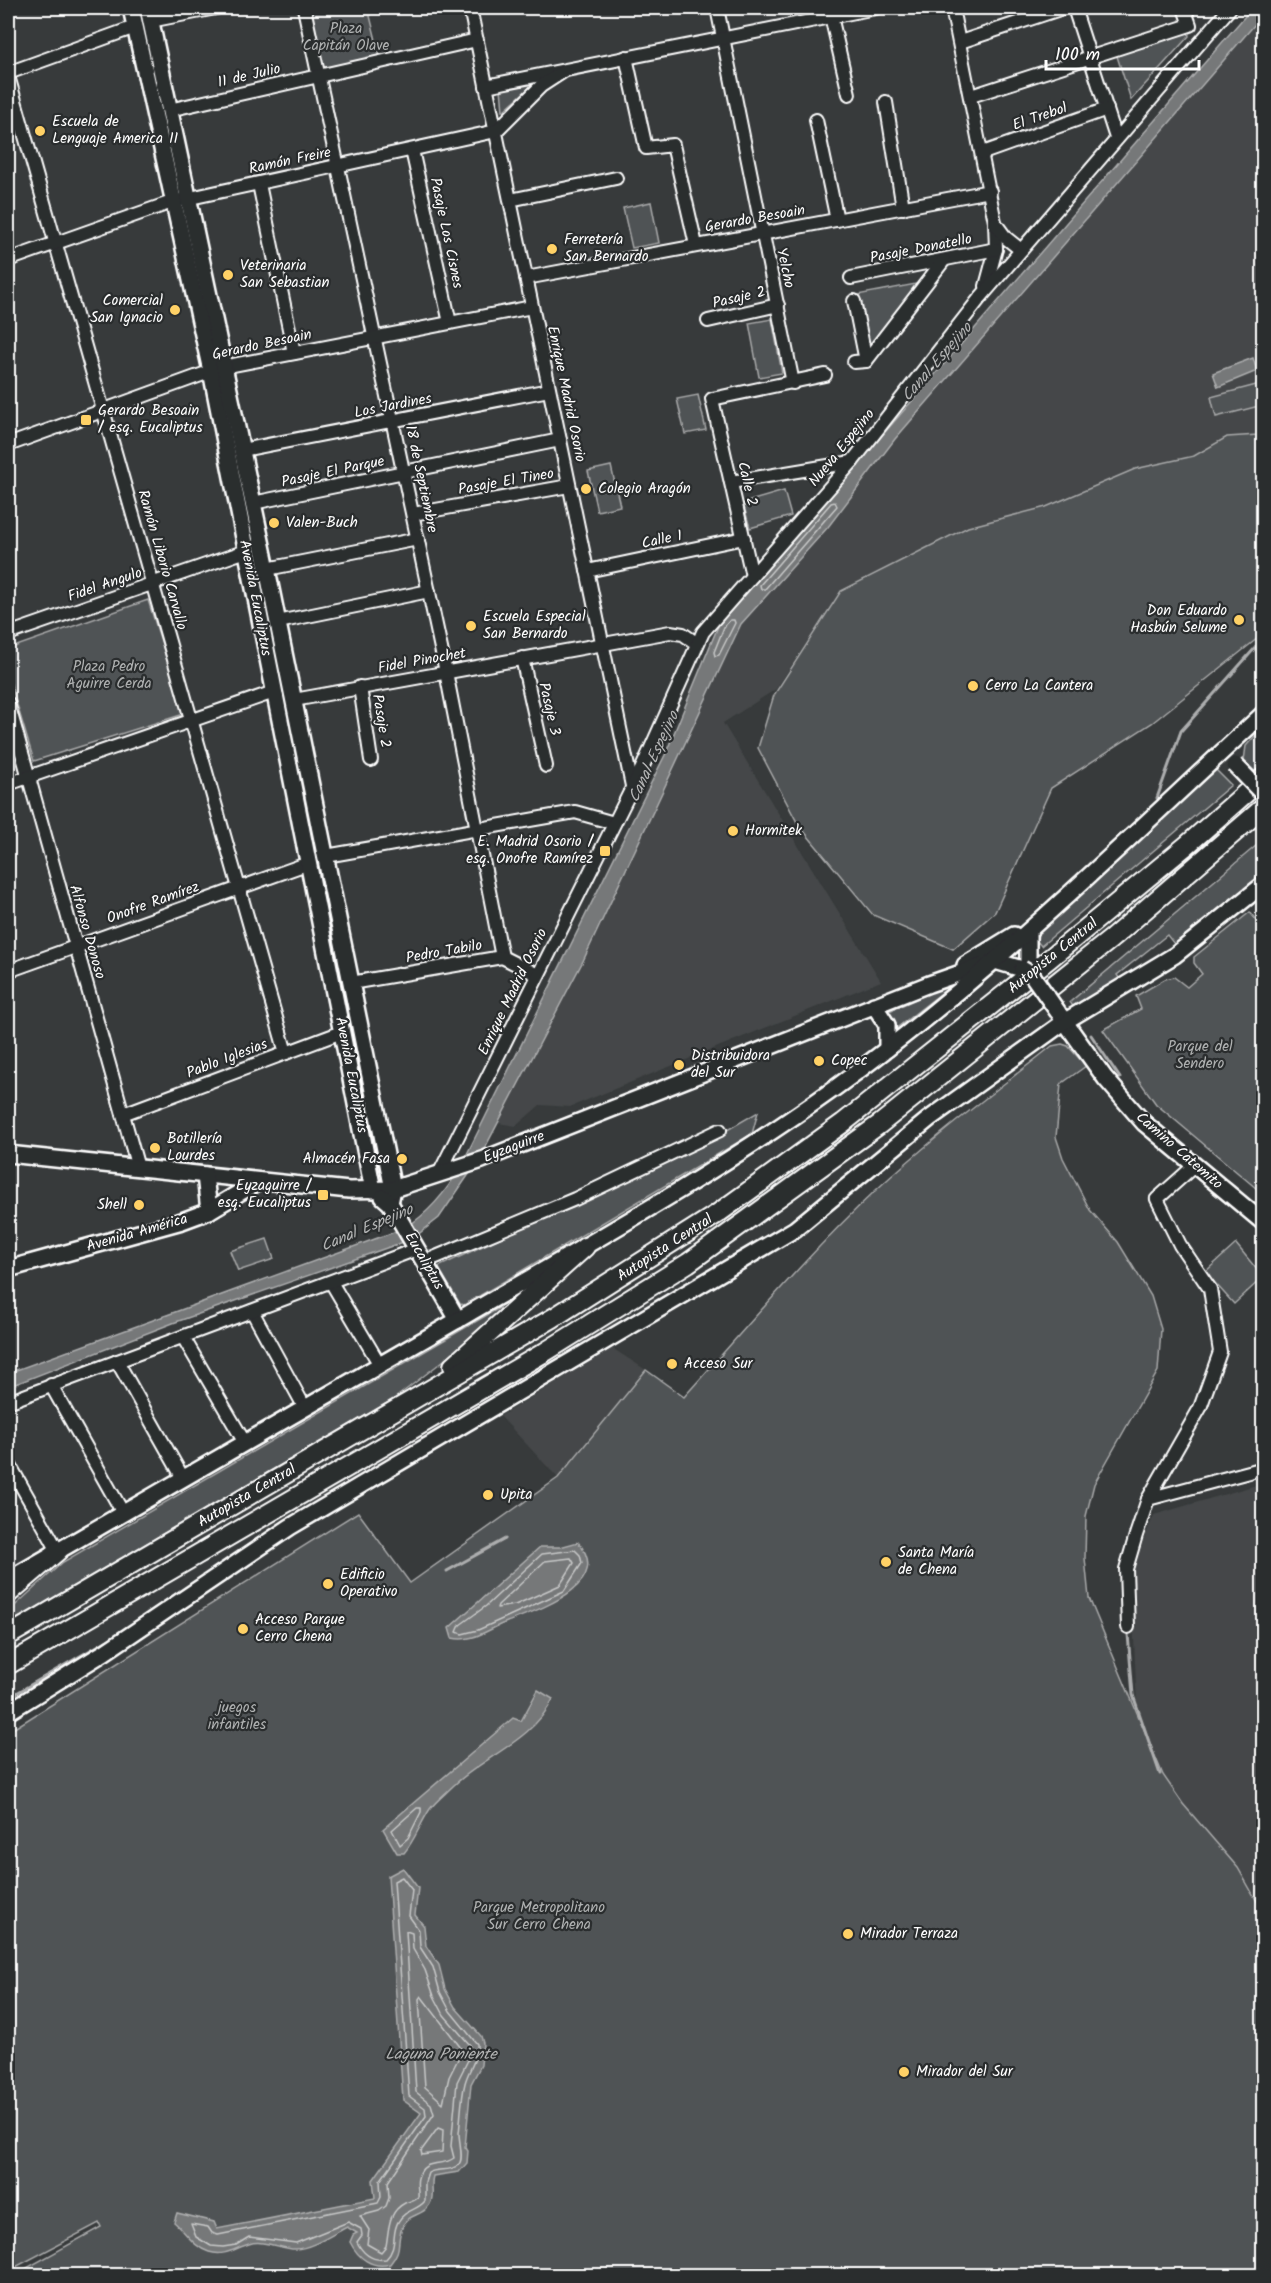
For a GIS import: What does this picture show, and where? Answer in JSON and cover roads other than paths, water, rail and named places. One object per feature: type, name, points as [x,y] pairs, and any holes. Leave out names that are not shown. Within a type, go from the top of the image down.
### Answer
[{"type":"highway","name":"Autopista Central","points":[[8,1636],[610,1284],[717,1214],[806,1151],[1102,917],[1263,777]]},
{"type":"highway","name":"Autopista Central","points":[[8,1665],[545,1352],[688,1263],[888,1117],[1111,939],[1263,807]]},
{"type":"highway","points":[[404,1404],[480,1343],[585,1246]]},
{"type":"highway","points":[[8,1594],[58,1551]]},
{"type":"main road","name":"Avenida Eucaliptus","points":[[130,8],[172,202],[217,369],[242,450],[326,855],[391,1196]]},
{"type":"main road","name":"Avenida Eucaliptus","points":[[149,14],[188,199],[246,552],[373,1190]]},
{"type":"main road","points":[[8,1580],[585,1246],[751,1146],[887,1049],[996,961],[1263,713]]},
{"type":"main road","points":[[1222,752],[1263,795]]},
{"type":"main road","points":[[8,1712],[114,1646],[290,1527],[795,1229],[929,1119],[1061,1017],[1085,1009],[1169,959],[1263,884]]},
{"type":"main road","points":[[929,984],[992,949],[1056,906]]},
{"type":"main road","points":[[996,961],[1027,970],[1028,932]]},
{"type":"main road","name":"Eyzaguirre","points":[[391,1196],[446,1172],[482,1160],[874,1005],[996,961]]},
{"type":"main road","name":"Camino Catemito","points":[[1027,970],[1079,1043],[1137,1116],[1263,1223]]},
{"type":"main road","points":[[874,1005],[887,1025],[887,1049]]},
{"type":"main road","points":[[1079,1043],[1078,1025],[1085,1009]]},
{"type":"main road","points":[[8,1154],[259,1181],[373,1190]]},
{"type":"main road","points":[[205,1175],[209,1211]]},
{"type":"main road","name":"Avenida América","points":[[8,1269],[165,1227],[209,1211],[259,1181]]},
{"type":"main road","name":"Eucaliptus","points":[[373,1190],[391,1196],[399,1218],[458,1320]]},
{"type":"street","points":[[149,14],[216,8]]},
{"type":"street","name":"18 de Septiembre","points":[[304,8],[446,672],[502,957]]},
{"type":"street","name":"Enrique Madrid Osorio","points":[[470,8],[632,786]]},
{"type":"street","name":"Yelcho","points":[[717,8],[793,383]]},
{"type":"street","points":[[486,86],[875,8]]},
{"type":"street","points":[[952,8],[983,153],[995,222],[996,249],[991,272],[980,298]]},
{"type":"street","points":[[960,42],[1063,8]]},
{"type":"street","points":[[1074,8],[1116,138]]},
{"type":"street","points":[[971,96],[1190,25],[1184,8]]},
{"type":"street","points":[[1214,8],[1218,21]]},
{"type":"street","name":"Nueva Espejino","points":[[614,823],[696,643],[709,622],[852,462],[980,298],[1230,8]]},
{"type":"street","points":[[831,16],[849,94]]},
{"type":"street","points":[[8,75],[135,27]]},
{"type":"street","name":"11 de Julio","points":[[169,110],[477,40]]},
{"type":"street","points":[[626,57],[646,148],[673,145],[696,245]]},
{"type":"street","points":[[496,131],[541,86],[564,71]]},
{"type":"street","name":"Ramón Liborio Carvallo","points":[[8,75],[286,1053]]},
{"type":"street","points":[[886,102],[903,208]]},
{"type":"street","name":"El Trebol","points":[[983,153],[1107,109]]},
{"type":"street","points":[[816,120],[837,220]]},
{"type":"street","name":"Ramón Freire","points":[[8,260],[172,202],[496,131]]},
{"type":"street","name":"Pasaje Los Cisnes","points":[[412,150],[450,323]]},
{"type":"street","points":[[510,200],[616,178]]},
{"type":"street","points":[[260,184],[294,353]]},
{"type":"street","name":"Gerardo Besoain","points":[[526,278],[990,191]]},
{"type":"street","points":[[995,222],[1019,253]]},
{"type":"street","points":[[996,249],[1019,253]]},
{"type":"street","name":"Pasaje Donatello","points":[[851,278],[996,249]]},
{"type":"street","points":[[855,301],[860,361],[944,260]]},
{"type":"street","name":"Pasaje 2","points":[[708,321],[778,305]]},
{"type":"street","name":"Gerardo Besoain","points":[[8,445],[217,369],[532,307]]},
{"type":"street","points":[[793,383],[825,375]]},
{"type":"street","name":"Calle 2","points":[[752,576],[712,399],[793,383]]},
{"type":"street","name":"Los Jardines","points":[[242,450],[549,390]]},
{"type":"street","name":"Pasaje El Parque","points":[[253,503],[560,440]]},
{"type":"street","points":[[731,482],[852,462]]},
{"type":"street","name":"Pasaje El Tineo","points":[[413,514],[569,486]]},
{"type":"street","name":"Calle 1","points":[[587,572],[744,538]]},
{"type":"street","points":[[267,569],[418,539]]},
{"type":"street","name":"Fidel Angulo","points":[[8,634],[246,552]]},
{"type":"street","points":[[278,622],[429,591]]},
{"type":"street","name":"Fidel Pinochet","points":[[294,700],[670,632],[683,634],[696,643]]},
{"type":"street","name":"Pasaje 3","points":[[522,657],[546,766]]},
{"type":"street","name":"Pasaje 2","points":[[360,687],[371,760]]},
{"type":"street","points":[[8,784],[274,692]]},
{"type":"street","name":"Alfonso Donoso","points":[[8,704],[138,1168]]},
{"type":"street","points":[[627,765],[650,745]]},
{"type":"street","points":[[326,855],[576,812],[614,823]]},
{"type":"street","name":"Enrique Madrid Osorio","points":[[446,1172],[538,975],[614,823]]},
{"type":"street","name":"Onofre Ramírez","points":[[8,971],[309,863]]},
{"type":"street","name":"Pedro Tabilo","points":[[351,983],[502,957],[538,975]]},
{"type":"street","name":"Pablo Iglesias","points":[[123,1114],[342,1032]]},
{"type":"street","points":[[8,1402],[331,1282],[575,1199],[720,1130]]},
{"type":"street","points":[[1128,1627],[1126,1569],[1148,1499],[1200,1408],[1220,1352],[1210,1289],[1180,1245],[1157,1199],[1194,1166]]},
{"type":"street","points":[[331,1282],[380,1365]]},
{"type":"street","points":[[252,1311],[305,1408]]},
{"type":"street","points":[[183,1337],[244,1443]]},
{"type":"street","points":[[117,1361],[183,1478]]},
{"type":"street","points":[[51,1385],[123,1513]]},
{"type":"street","points":[[1148,1499],[1263,1468]]},
{"type":"street","points":[[9,1469],[58,1551]]},
{"type":"water","points":[[1252,8],[1263,8],[1263,15],[895,439],[828,527],[741,624],[583,961],[478,1161],[439,1218],[412,1239],[173,1323],[8,1387],[8,1373],[405,1228],[437,1201],[461,1166],[665,755],[719,624]]},
{"type":"water","points":[[1253,358],[1257,371],[1218,387],[1213,373]]},
{"type":"water","points":[[578,1542],[587,1557],[587,1571],[580,1583],[568,1594],[467,1639],[452,1638],[449,1628],[540,1547],[560,1547]]},
{"type":"water","points":[[538,1690],[553,1699],[544,1714],[521,1737],[466,1775],[441,1798],[430,1809],[404,1853],[397,1853],[383,1829],[513,1718],[521,1721]]},
{"type":"water","name":"Laguna Poniente","points":[[403,1868],[418,1888],[415,1915],[424,1926],[426,1946],[439,1965],[445,1989],[455,2007],[481,2036],[483,2043],[481,2065],[471,2084],[465,2147],[468,2151],[467,2163],[459,2172],[433,2176],[430,2204],[404,2223],[397,2254],[390,2264],[377,2265],[361,2257],[350,2242],[353,2235],[357,2233],[347,2227],[315,2244],[295,2249],[254,2243],[220,2253],[203,2250],[174,2222],[177,2213],[214,2222],[217,2229],[375,2198],[373,2180],[421,2113],[403,2100],[388,1876]]},
{"type":"waterway","name":"Canal Espejino","points":[[1157,798],[1181,731],[1264,638]]},
{"type":"waterway","points":[[1091,1035],[1120,1078]]},
{"type":"waterway","points":[[447,1571],[505,1539]]},
{"type":"waterway","name":"Canal Espejino","points":[[1128,1634],[1133,1695],[1160,1774]]},
{"type":"waterway","points":[[8,1698],[106,1641]]},
{"type":"place","name":"Escuela de Lenguaje America II","points":[[40,131]]},
{"type":"place","name":"Ferretería San Bernardo","points":[[552,249]]},
{"type":"place","name":"Veterinaria San Sebastian","points":[[228,275]]},
{"type":"place","name":"Comercial San Ignacio","points":[[175,310]]},
{"type":"place","name":"Gerardo Besoain / esq. Eucaliptus","points":[[86,420]]},
{"type":"place","name":"Colegio Aragón","points":[[586,489]]},
{"type":"place","name":"Valen-Buch","points":[[274,523]]},
{"type":"place","name":"Don Eduardo Hasbún Selume","points":[[1239,620]]},
{"type":"place","name":"Escuela Especial San Bernardo","points":[[471,626]]},
{"type":"place","name":"Cerro La Cantera","points":[[973,686]]},
{"type":"place","name":"Hormitek","points":[[733,831]]},
{"type":"place","name":"E. Madrid Osorio / esq. Onofre Ramírez","points":[[605,851]]},
{"type":"place","name":"Copec","points":[[819,1061]]},
{"type":"place","name":"Distribuidora del Sur","points":[[679,1065]]},
{"type":"place","name":"Botillería Lourdes","points":[[155,1148]]},
{"type":"place","name":"Almacén Fasa","points":[[402,1159]]},
{"type":"place","name":"Eyzaguirre / esq. Eucaliptus","points":[[323,1195]]},
{"type":"place","name":"Shell","points":[[139,1205]]},
{"type":"place","name":"Acceso Sur","points":[[672,1364]]},
{"type":"place","name":"Upita","points":[[488,1495]]},
{"type":"place","name":"Santa María de Chena","points":[[886,1562]]},
{"type":"place","name":"Edificio Operativo","points":[[328,1584]]},
{"type":"place","name":"Acceso Parque Cerro Chena","points":[[243,1629]]},
{"type":"place","name":"Mirador Terraza","points":[[848,1934]]},
{"type":"place","name":"Mirador del Sur","points":[[904,2072]]},
{"type":"park label","name":"Plaza Capitán Olave","points":[[346,38]]},
{"type":"park label","name":"Plaza Pedro Aguirre Cerda","points":[[109,676]]},
{"type":"park label","name":"Parque del Sendero","points":[[1200,1056]]},
{"type":"park label","name":"juegos infantiles","points":[[237,1716]]},
{"type":"park label","name":"Parque Metropolitano Sur Cerro Chena","points":[[539,1916]]}]
